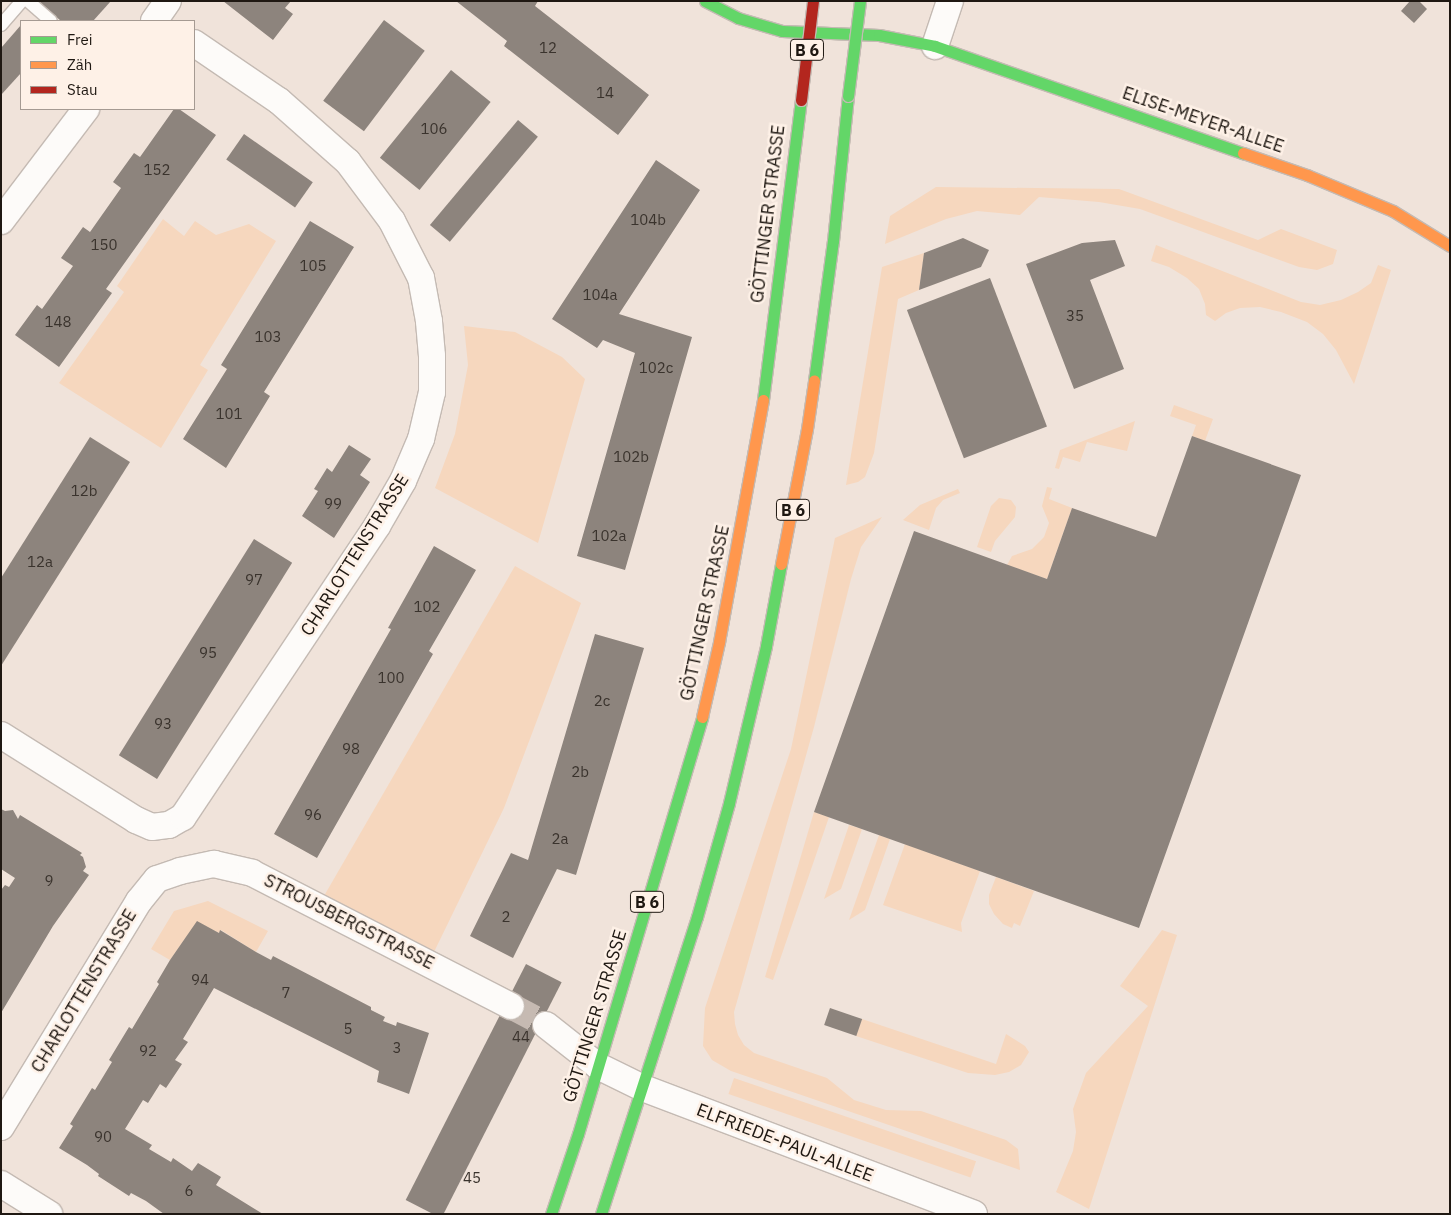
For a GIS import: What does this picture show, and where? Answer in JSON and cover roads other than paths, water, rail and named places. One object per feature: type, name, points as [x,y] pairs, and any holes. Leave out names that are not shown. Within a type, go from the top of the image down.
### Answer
[{"type":"main road","name":"ELISE-MEYER-ALLEE","points":[[705,1],[738,18],[782,31],[879,34],[935,46],[1307,176],[1393,211],[1450,246]]},
{"type":"main road","name":"GÖTTINGER STRASSE","points":[[551,1214],[598,1066],[697,738],[719,642],[760,420],[813,1]]},
{"type":"main road","name":"B 6","points":[[601,1214],[644,1088],[697,916],[729,803],[768,637],[807,428],[833,241],[860,1]]},
{"type":"street","points":[[935,46],[950,1]]},
{"type":"street","name":"CHARLOTTENSTRASSE","points":[[1,735],[136,820],[152,827],[169,825],[183,817],[194,804],[377,526],[403,481],[418,447],[432,392],[430,330],[421,278],[392,220],[348,162],[279,101],[195,44]]},
{"type":"street","points":[[1,221],[85,110]]},
{"type":"street","name":"STROUSBERGSTRASSE","points":[[180,871],[214,864],[252,873],[511,1006]]},
{"type":"street","name":"CHARLOTTENSTRASSE","points":[[1,1126],[139,901],[157,879],[180,871]]},
{"type":"street","points":[[546,1024],[598,1066]]},
{"type":"street","name":"ELFRIEDE-PAUL-ALLEE","points":[[598,1066],[644,1088],[974,1214]]},
{"type":"street","points":[[1,1184],[49,1214]]},
{"type":"lane","points":[[1,25],[22,1]]},
{"type":"lane","points":[[28,1],[50,20]]},
{"type":"tunnel","points":[[511,1006],[546,1025]]}]
